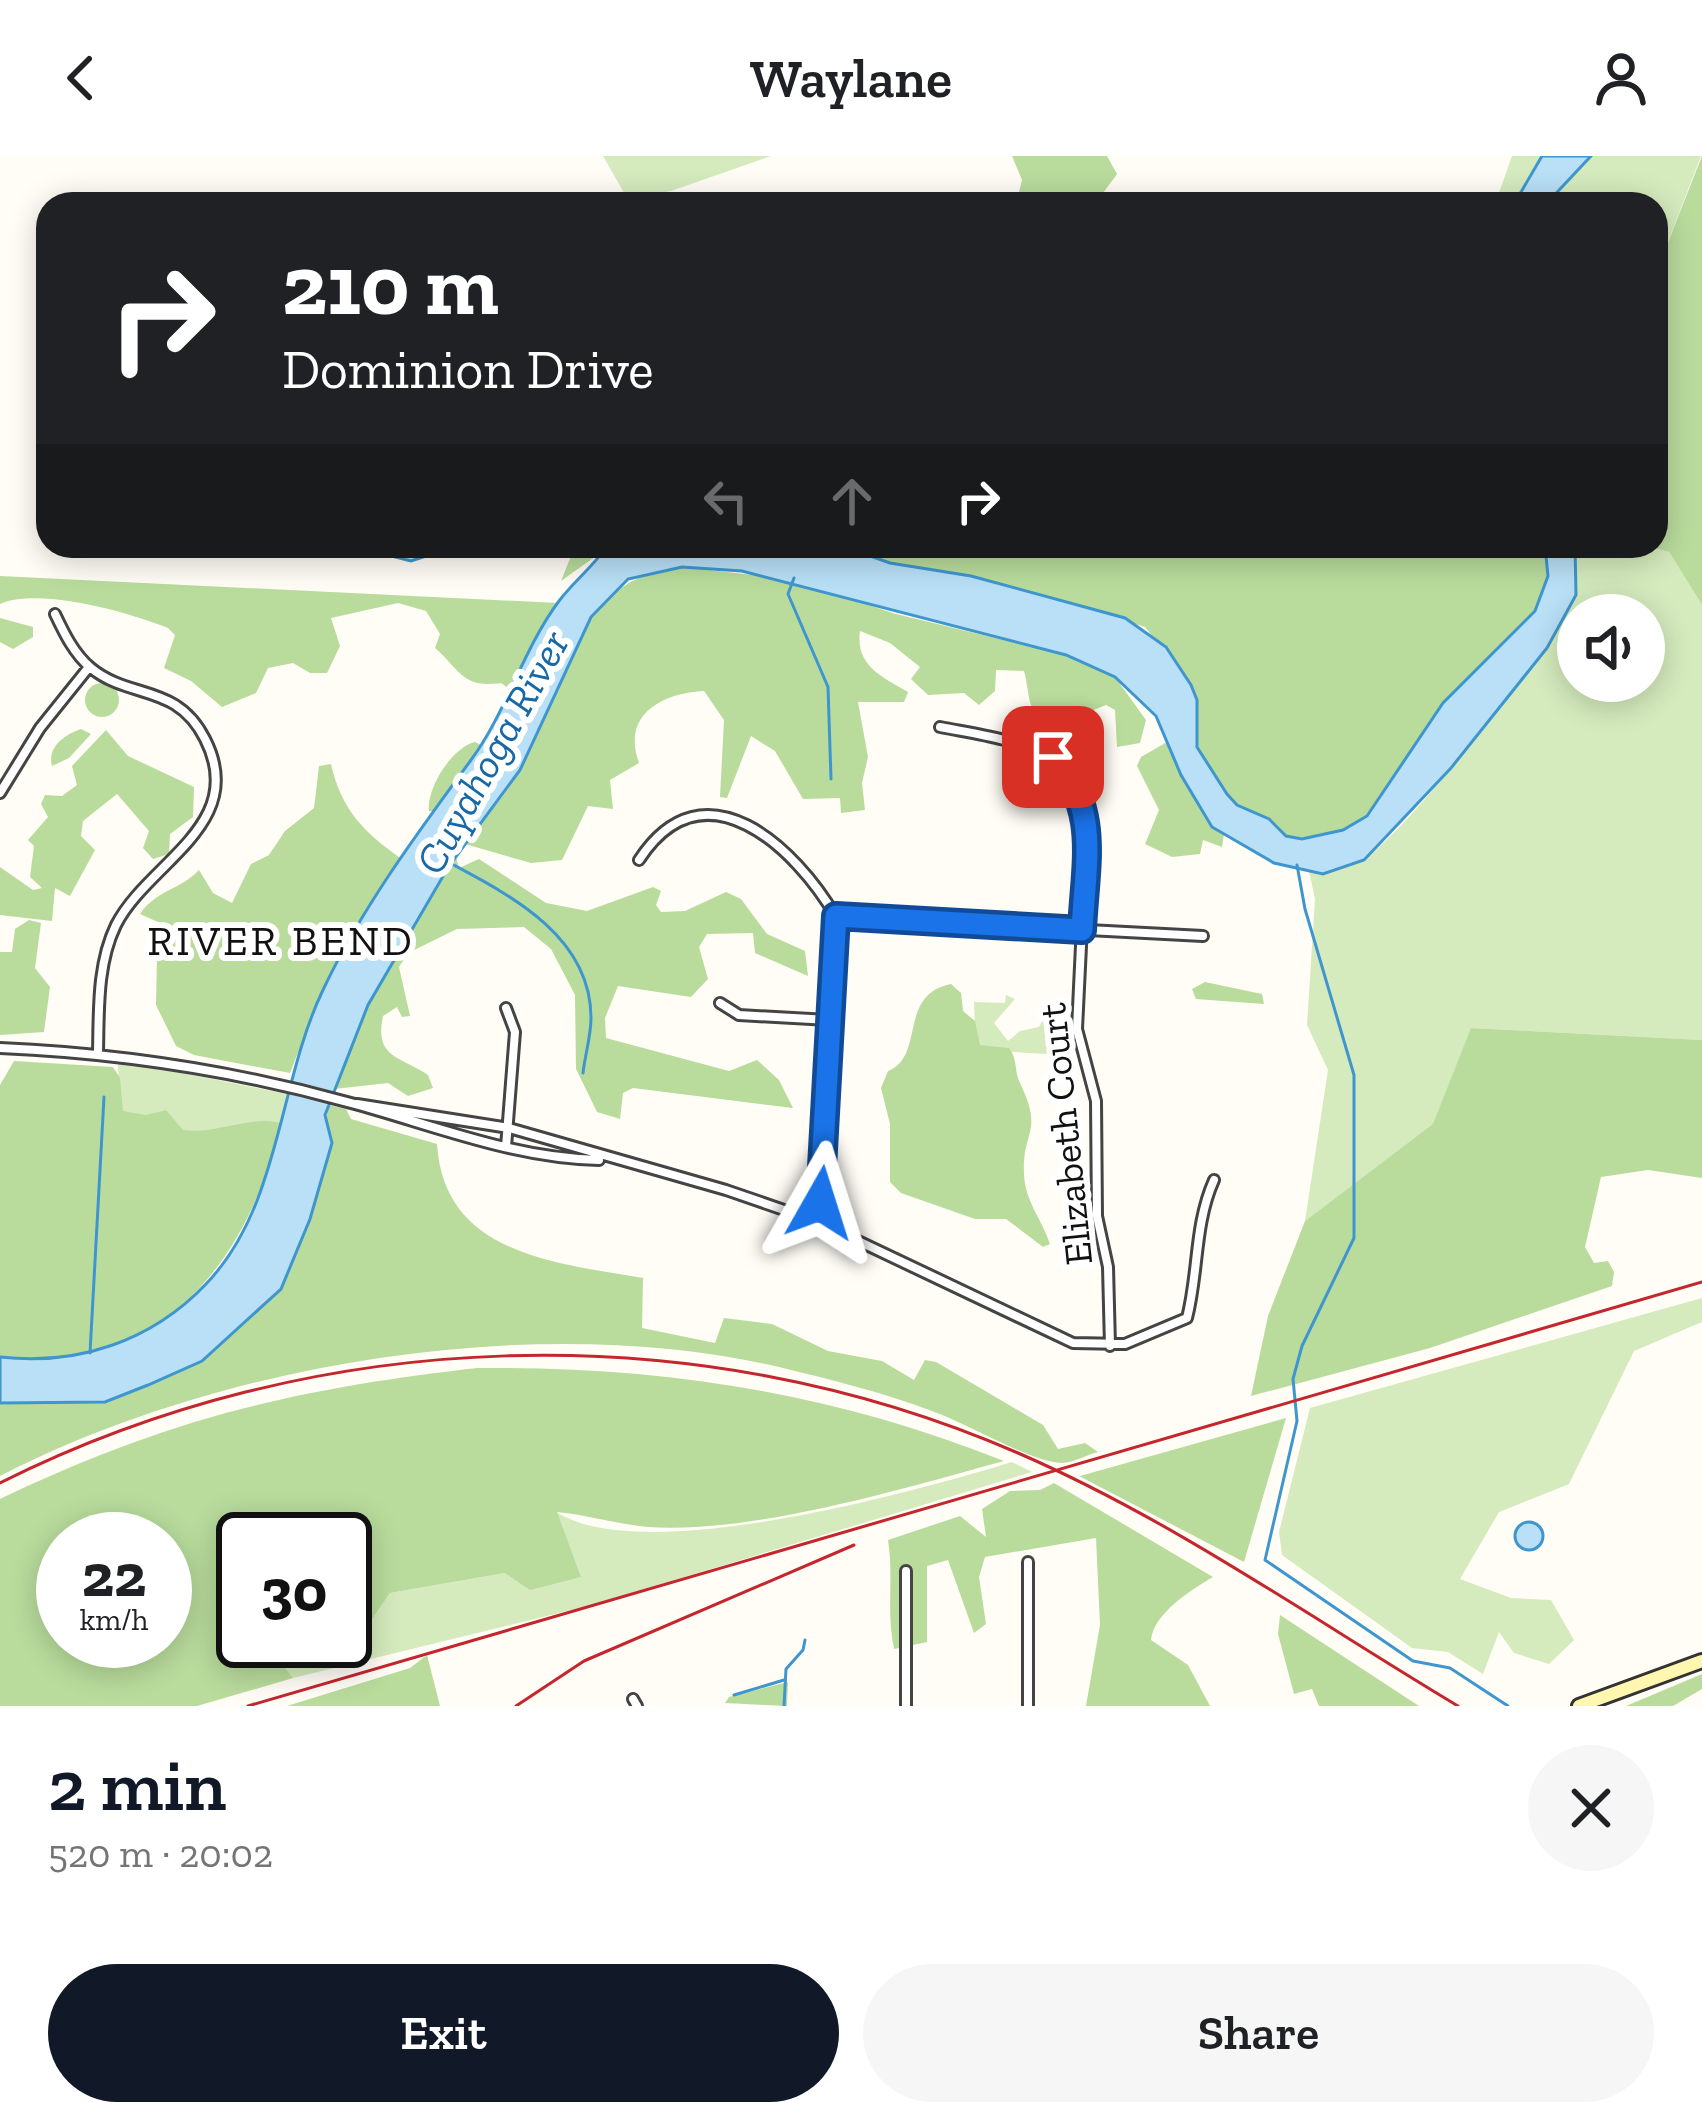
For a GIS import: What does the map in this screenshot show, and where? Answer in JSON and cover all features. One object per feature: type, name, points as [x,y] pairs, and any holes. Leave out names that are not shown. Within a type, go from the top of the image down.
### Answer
[{"type":"street","points":[[55,614],[89,667],[154,692],[184,711],[207,742],[215,783],[199,833],[136,894],[110,939],[98,1052]]},
{"type":"street","points":[[0,793],[40,728],[89,667]]},
{"type":"street","name":"Elizabeth Court","points":[[940,727],[1027,744],[1053,757],[1082,796],[1087,821],[1077,1029],[1096,1101],[1096,1216],[1108,1267],[1110,1346]]},
{"type":"street","points":[[639,860],[654,841],[679,825],[704,818],[738,820],[788,850],[836,916],[825,1152],[816,1221]]},
{"type":"street","points":[[836,916],[1204,935]]},
{"type":"street","points":[[720,1004],[740,1016],[829,1020]]},
{"type":"street","points":[[506,1008],[515,1032],[506,1147]]},
{"type":"street","points":[[0,1048],[98,1052],[509,1129],[816,1221],[1048,1335],[1110,1346],[1187,1318],[1196,1284],[1199,1214],[1214,1180]]},
{"type":"street","points":[[352,1103],[423,1128],[506,1147],[607,1160]]},
{"type":"street","points":[[1028,1562],[1028,1706]]},
{"type":"street","points":[[906,1571],[906,1706]]},
{"type":"street","points":[[1580,1706],[1702,1660]]},
{"type":"green space","points":[[603,156],[771,156],[671,191],[624,192]]},
{"type":"green space","points":[[1012,156],[1107,156],[1117,174],[1104,192],[1019,192],[1022,180]]},
{"type":"green space","points":[[1512,156],[1542,156],[1521,192],[1499,192]]},
{"type":"green space","points":[[1591,156],[1701,156],[1668,242],[1668,192],[1557,192]]},
{"type":"green space","points":[[1702,156],[1702,605],[1668,552],[1668,242]]},
{"type":"green space","points":[[1668,552],[1702,605],[1702,1040],[1472,1028],[1434,1124],[1305,1221],[1328,1070],[1307,1025],[1315,899],[1309,871],[1349,866],[1382,845],[1441,781],[1557,628],[1557,702],[1665,702],[1665,594],[1575,594],[1576,558],[1668,558]]},
{"type":"green space","points":[[570,558],[593,558],[561,581]]},
{"type":"green space","points":[[876,558],[1546,558],[1548,576],[1535,611],[1443,703],[1366,816],[1343,830],[1302,839],[1286,836],[1269,819],[1237,805],[1227,794],[1197,747],[1191,685],[1145,627],[971,576]]},
{"type":"green space","points":[[682,567],[789,579],[896,614],[1066,655],[1115,677],[1146,720],[1140,743],[1117,747],[1115,710],[1106,705],[1051,727],[1030,703],[1024,671],[996,670],[995,691],[979,705],[964,693],[928,695],[911,679],[920,667],[890,643],[860,631],[866,662],[908,692],[904,702],[858,702],[868,757],[862,783],[865,810],[841,813],[840,798],[803,799],[775,751],[751,736],[727,798],[720,797],[724,720],[704,691],[674,696],[649,709],[636,731],[639,763],[610,780],[613,809],[588,806],[562,860],[531,863],[465,844],[520,770],[577,642],[594,615],[615,592],[644,576]]},
{"type":"green space","points":[[0,576],[558,603],[514,692],[501,683],[478,683],[464,676],[435,648],[440,634],[426,611],[398,603],[331,618],[340,646],[327,673],[310,673],[293,663],[268,668],[256,693],[222,707],[191,681],[164,668],[175,635],[168,628],[60,600],[17,599],[0,604]]},
{"type":"green space","points":[[0,618],[33,627],[33,637],[13,649],[0,642]]},
{"type":"green space","points":[[102,683],[114,688],[119,700],[114,712],[102,717],[90,712],[85,700],[90,688]]},
{"type":"green space","points":[[81,729],[91,734],[69,758],[52,766],[58,743]]},
{"type":"green space","points":[[106,730],[128,756],[194,787],[193,817],[170,834],[169,854],[153,859],[143,848],[149,831],[117,794],[83,821],[81,836],[95,850],[70,896],[55,888],[52,921],[0,915],[0,867],[33,890],[42,888],[30,877],[34,846],[28,840],[48,817],[41,804],[45,795],[62,796],[77,785],[72,766]]},
{"type":"green space","points":[[475,742],[481,745],[435,811],[429,811],[442,770]]},
{"type":"green space","points":[[1167,742],[1212,827],[1224,834],[1222,847],[1203,840],[1200,854],[1172,857],[1145,844],[1159,810],[1137,766],[1141,757]]},
{"type":"green space","points":[[331,764],[356,819],[402,859],[323,988],[290,1073],[194,1055],[176,1046],[156,1005],[157,957],[169,927],[140,914],[199,870],[213,893],[232,903],[251,864],[269,855],[285,831],[314,808],[319,766]]},
{"type":"green space","points":[[456,857],[459,868],[479,859],[546,903],[587,911],[653,887],[661,891],[656,905],[661,912],[685,911],[726,892],[741,899],[767,934],[805,951],[808,976],[755,953],[753,933],[707,934],[699,947],[708,979],[691,997],[618,986],[605,1018],[606,1038],[729,1071],[757,1060],[779,1080],[793,1108],[633,1088],[623,1093],[620,1119],[597,1112],[576,1069],[575,995],[551,949],[524,927],[457,929],[408,953],[399,967],[410,1016],[402,1017],[397,1007],[383,1016],[382,1040],[392,1054],[428,1075],[433,1088],[408,1096],[388,1083],[334,1089],[368,1005]]},
{"type":"green space","points":[[29,920],[41,923],[35,968],[50,987],[44,1032],[0,1035],[0,952],[12,952],[15,929]]},
{"type":"green space","points":[[1205,982],[1262,994],[1264,1004],[1196,999],[1192,989]]},
{"type":"green space","points":[[951,984],[961,993],[963,1011],[975,1021],[980,1045],[1009,1048],[1014,1057],[1031,1122],[1025,1184],[1050,1244],[1043,1247],[1006,1219],[975,1219],[901,1193],[890,1182],[890,1124],[881,1088],[888,1071],[906,1053],[924,1000]]},
{"type":"green space","points":[[1006,995],[1015,999],[994,1023],[1008,1041],[1020,1031],[1039,1027],[1053,1001],[1063,1001],[1065,1055],[976,1050],[974,1002],[1005,1003]]},
{"type":"green space","points":[[1471,1028],[1702,1040],[1702,1178],[1648,1170],[1601,1177],[1585,1247],[1594,1263],[1608,1261],[1614,1272],[1612,1286],[1430,1348],[1251,1396],[1268,1316],[1305,1221],[1433,1124]]},
{"type":"green space","points":[[118,1060],[287,1094],[276,1148],[120,1144]]},
{"type":"green space","points":[[14,1061],[113,1067],[120,1078],[123,1111],[146,1115],[166,1110],[183,1130],[256,1121],[281,1123],[266,1175],[219,1265],[187,1300],[149,1329],[106,1348],[56,1358],[0,1357],[0,1085]]},
{"type":"green space","points":[[329,1105],[346,1109],[351,1119],[437,1144],[444,1181],[460,1210],[482,1231],[510,1247],[575,1266],[643,1278],[642,1328],[715,1343],[724,1318],[772,1324],[828,1351],[882,1361],[914,1380],[925,1360],[936,1362],[1043,1425],[1058,1449],[1085,1443],[1098,1452],[1063,1463],[1050,1461],[918,1406],[819,1377],[685,1351],[586,1344],[484,1347],[381,1358],[279,1377],[180,1403],[86,1437],[0,1476],[0,1403],[105,1402],[202,1361],[281,1289],[310,1219],[332,1143],[324,1127]]},
{"type":"green space","points":[[1702,1298],[1702,1322],[1634,1351],[1569,1484],[1499,1512],[1460,1579],[1511,1598],[1551,1600],[1574,1640],[1549,1664],[1514,1653],[1499,1632],[1483,1674],[1448,1652],[1412,1648],[1282,1555],[1279,1532],[1310,1408]]},
{"type":"green space","points":[[477,1368],[679,1378],[875,1417],[1004,1461],[827,1507],[733,1524],[648,1527],[557,1512],[581,1577],[530,1590],[505,1573],[390,1593],[372,1619],[372,1512],[216,1512],[216,1668],[285,1668],[293,1678],[197,1706],[0,1706],[0,1499],[176,1428],[348,1386]]},
{"type":"green space","points":[[1286,1418],[1244,1562],[1079,1476],[1080,1476]]},
{"type":"green space","points":[[1012,1462],[1032,1472],[592,1605],[372,1659],[372,1619],[390,1593],[505,1573],[580,1577],[555,1511],[595,1527],[648,1532],[711,1529],[912,1490]]},
{"type":"green space","points":[[1054,1483],[1213,1577],[1166,1612],[1151,1640],[1188,1665],[1210,1706],[1086,1706],[1100,1625],[1096,1538],[985,1557],[979,1577],[986,1624],[974,1633],[948,1560],[927,1566],[927,1642],[894,1649],[888,1540],[960,1516],[986,1537],[982,1509],[1010,1491],[1040,1490]]},
{"type":"green space","points":[[1280,1615],[1419,1706],[1319,1706],[1312,1689],[1294,1694],[1278,1634]]},
{"type":"green space","points":[[427,1655],[440,1706],[287,1706],[410,1668]]},
{"type":"green space","points":[[285,1668],[334,1668],[293,1678]]},
{"type":"green space","points":[[1702,1674],[1702,1689],[1673,1706],[1626,1706]]},
{"type":"green space","points":[[788,1682],[787,1706],[725,1703],[729,1697]]},
{"type":"water","points":[[1542,156],[1591,156],[1557,192],[1521,192]]},
{"type":"water","name":"Cuyahoga River","points":[[598,558],[876,558],[971,576],[1125,618],[1166,647],[1191,685],[1197,700],[1197,747],[1227,794],[1237,805],[1269,819],[1286,836],[1302,839],[1343,830],[1367,816],[1443,703],[1535,611],[1548,576],[1546,558],[1575,558],[1576,594],[1557,594],[1557,630],[1547,648],[1451,768],[1364,860],[1323,874],[1274,863],[1212,827],[1181,775],[1156,716],[1115,677],[1066,655],[742,571],[682,567],[628,579],[591,617],[520,770],[449,866],[368,1005],[325,1115],[332,1143],[310,1219],[281,1289],[202,1361],[148,1385],[105,1402],[0,1403],[0,1357],[85,1353],[138,1335],[185,1304],[231,1253],[264,1181],[308,1026],[338,960],[391,872],[484,741],[535,639],[565,594]]},
{"type":"water","points":[[1529,1522],[1539,1526],[1543,1536],[1539,1546],[1529,1550],[1519,1546],[1515,1536],[1519,1526]]},
{"type":"waterway","points":[[794,578],[788,594],[828,687],[831,779]]},
{"type":"waterway","name":"Cuyahoga River","points":[[448,862],[543,922],[577,964],[591,1018],[583,1073]]},
{"type":"waterway","points":[[1297,865],[1305,909],[1354,1075],[1354,1238],[1302,1346],[1293,1379],[1297,1421],[1265,1560],[1413,1661],[1450,1668],[1508,1706]]},
{"type":"waterway","points":[[90,1353],[104,1097]]},
{"type":"waterway","points":[[784,1706],[786,1669],[803,1650],[805,1640]]},
{"type":"waterway","points":[[734,1695],[784,1680]]},
{"type":"railway","points":[[248,1706],[1702,1282]]},
{"type":"railway","points":[[0,1483],[121,1431],[246,1392],[375,1367],[506,1356],[637,1359],[767,1376],[894,1407],[1076,1480],[1242,1572],[1458,1706]]},
{"type":"railway","points":[[516,1706],[584,1661],[854,1545]]},
{"type":"district","name":"RIVER BEND","points":[[281,940]]},
{"type":"route","points":[[820,1203],[836,916],[1082,930],[1087,821],[1082,796],[1053,757]]}]
